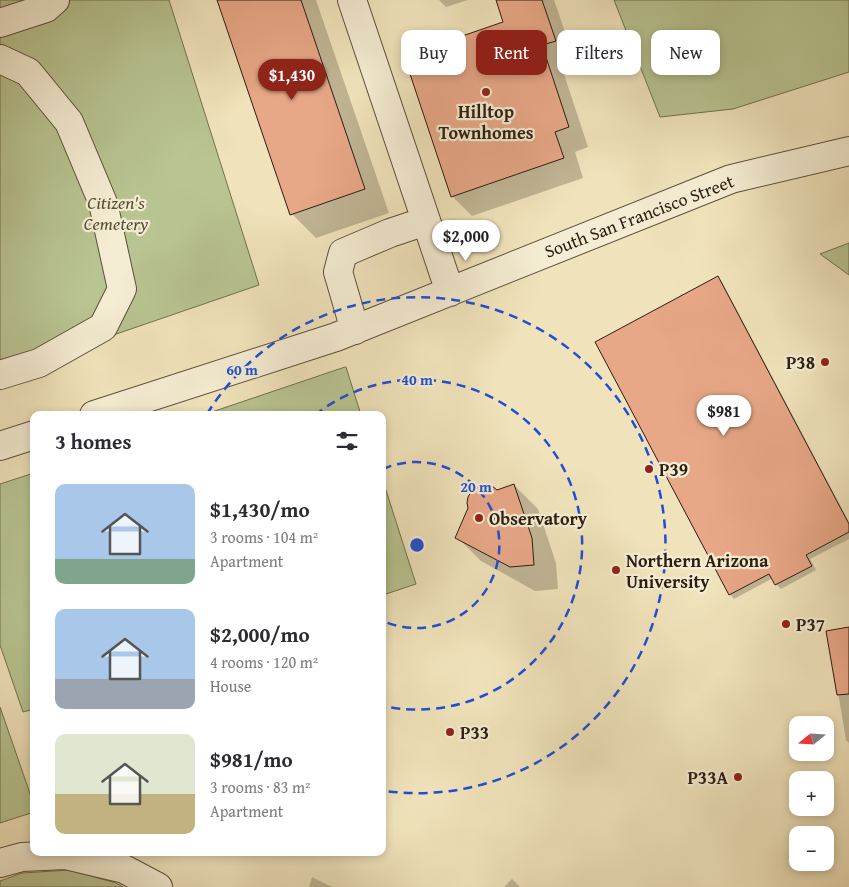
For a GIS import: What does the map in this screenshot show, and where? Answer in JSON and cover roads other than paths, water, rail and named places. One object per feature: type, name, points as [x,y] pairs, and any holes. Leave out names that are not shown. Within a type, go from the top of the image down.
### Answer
[{"type":"street","points":[[0,23],[46,8],[55,0]]},
{"type":"street","points":[[352,0],[450,292]]},
{"type":"street","points":[[0,59],[28,72],[69,122],[103,203],[122,290],[103,327],[38,363],[0,375]]},
{"type":"street","name":"South San Francisco Street","points":[[106,411],[355,330],[731,179],[849,150]]},
{"type":"street","points":[[355,330],[338,272],[343,253],[390,233],[426,221]]},
{"type":"street","points":[[0,446],[30,436]]},
{"type":"street","points":[[0,863],[22,857],[44,856]]},
{"type":"street","points":[[69,856],[124,870],[158,887]]},
{"type":"place","name":"Hilltop Townhomes","points":[[486,92]]},
{"type":"place","name":"P38","points":[[825,362]]},
{"type":"place","name":"P39","points":[[649,469]]},
{"type":"place","name":"Observatory","points":[[479,518]]},
{"type":"place","name":"Northern Arizona University","points":[[616,570]]},
{"type":"place","name":"P37","points":[[786,624]]},
{"type":"place","name":"P33","points":[[450,732]]},
{"type":"place","name":"P33A","points":[[738,777]]},
{"type":"park label","name":"Citizen's Cemetery","points":[[116,212]]}]
